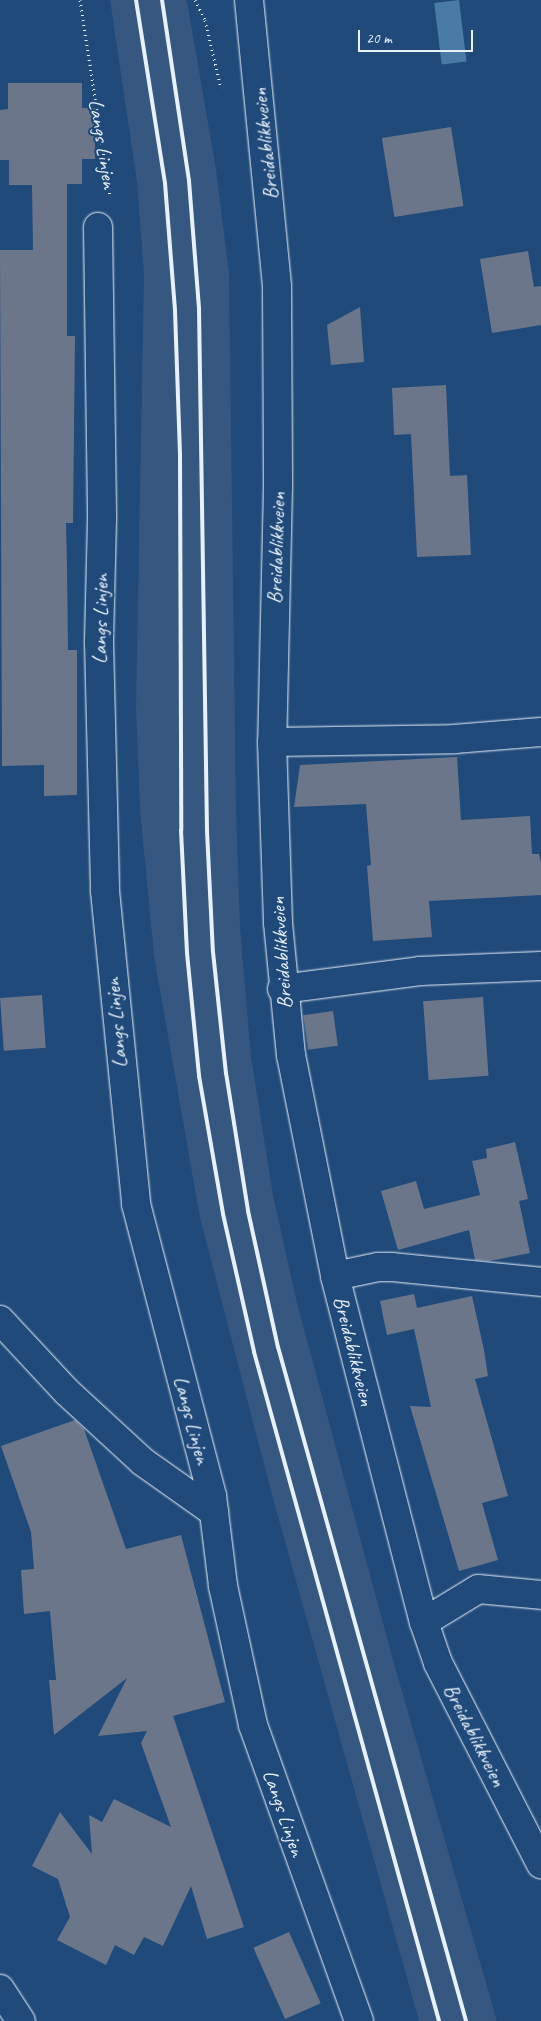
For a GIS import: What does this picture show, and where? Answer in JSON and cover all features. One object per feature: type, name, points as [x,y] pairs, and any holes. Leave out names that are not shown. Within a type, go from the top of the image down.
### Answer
[{"type":"street","name":"Breidablikkveien","points":[[249,0],[261,105],[277,287],[278,488],[272,742],[282,988],[299,1105],[335,1276],[424,1622],[438,1663],[541,1864]]},
{"type":"street","name":"Langs Linjen","points":[[98,227],[102,789],[105,891],[136,1204],[214,1512],[223,1586],[253,1725],[359,2021]]},
{"type":"street","points":[[272,742],[445,740],[541,732]]},
{"type":"street","points":[[282,988],[420,971],[541,966]]},
{"type":"street","points":[[335,1276],[378,1267],[392,1267],[541,1282]]},
{"type":"street","points":[[0,1320],[67,1392],[143,1462],[214,1512]]},
{"type":"street","points":[[424,1622],[478,1589],[541,1584]]},
{"type":"street","points":[[478,1589],[541,1595]]},
{"type":"street","points":[[0,1989],[21,2021]]},
{"type":"path","name":"Langs Linjen","points":[[80,0],[112,206],[98,227]]},
{"type":"shaded area","points":[[110,0],[186,0],[188,7],[216,169],[229,273],[236,810],[240,927],[251,1057],[273,1195],[297,1303],[393,1660],[497,2021],[419,2021],[272,1495],[200,1218],[154,956],[140,810],[136,706],[144,275],[137,182]]},
{"type":"shaded area","points":[[459,0],[467,62],[442,65],[434,3]]},
{"type":"building","points":[[8,83],[82,83],[82,108],[95,108],[95,159],[82,159],[82,184],[67,184],[67,336],[75,336],[73,523],[66,523],[68,650],[77,650],[77,795],[44,796],[44,765],[2,766],[0,250],[33,250],[32,185],[9,185],[9,160],[0,160],[0,110],[8,109]]},
{"type":"building","points":[[451,127],[464,206],[394,217],[382,138]]},
{"type":"building","points":[[528,251],[534,287],[541,286],[541,325],[492,333],[480,259]]},
{"type":"building","points":[[360,307],[364,362],[331,365],[327,325]]},
{"type":"building","points":[[446,385],[450,476],[467,475],[471,555],[417,557],[411,434],[394,435],[392,388]]},
{"type":"building","points":[[457,757],[461,820],[530,816],[532,854],[539,854],[541,862],[541,895],[429,901],[432,937],[373,941],[367,866],[371,865],[366,804],[294,807],[300,765]]},
{"type":"building","points":[[42,995],[46,1048],[4,1051],[0,998]]},
{"type":"building","points":[[483,997],[489,1076],[429,1080],[423,1001]]},
{"type":"building","points":[[333,1011],[338,1046],[308,1050],[303,1015]]},
{"type":"building","points":[[515,1142],[528,1199],[519,1201],[530,1253],[489,1261],[475,1260],[469,1230],[398,1250],[381,1191],[416,1181],[424,1209],[480,1195],[472,1161],[487,1158],[486,1149]]},
{"type":"building","points":[[414,1294],[417,1308],[472,1296],[488,1376],[475,1379],[508,1496],[482,1503],[498,1560],[459,1571],[410,1406],[431,1407],[414,1329],[387,1335],[380,1301]]},
{"type":"building","points":[[75,1420],[84,1429],[126,1549],[181,1535],[225,1702],[173,1716],[244,1927],[207,1939],[191,1886],[163,1946],[144,1937],[134,1955],[115,1945],[106,1965],[57,1940],[70,1917],[58,1879],[32,1866],[60,1812],[92,1854],[89,1815],[102,1822],[114,1799],[171,1827],[141,1743],[147,1731],[98,1736],[127,1678],[54,1735],[49,1680],[56,1680],[50,1611],[24,1614],[21,1570],[34,1569],[31,1532],[1,1446]]},
{"type":"building","points":[[289,1932],[321,2003],[285,2019],[253,1948]]},
{"type":"railway","points":[[136,0],[165,183],[175,311],[180,455],[181,830],[187,953],[199,1076],[223,1214],[254,1352],[439,2021]]},
{"type":"railway","points":[[162,0],[189,181],[199,309],[207,831],[213,952],[226,1073],[248,1211],[278,1347],[466,2021]]}]
